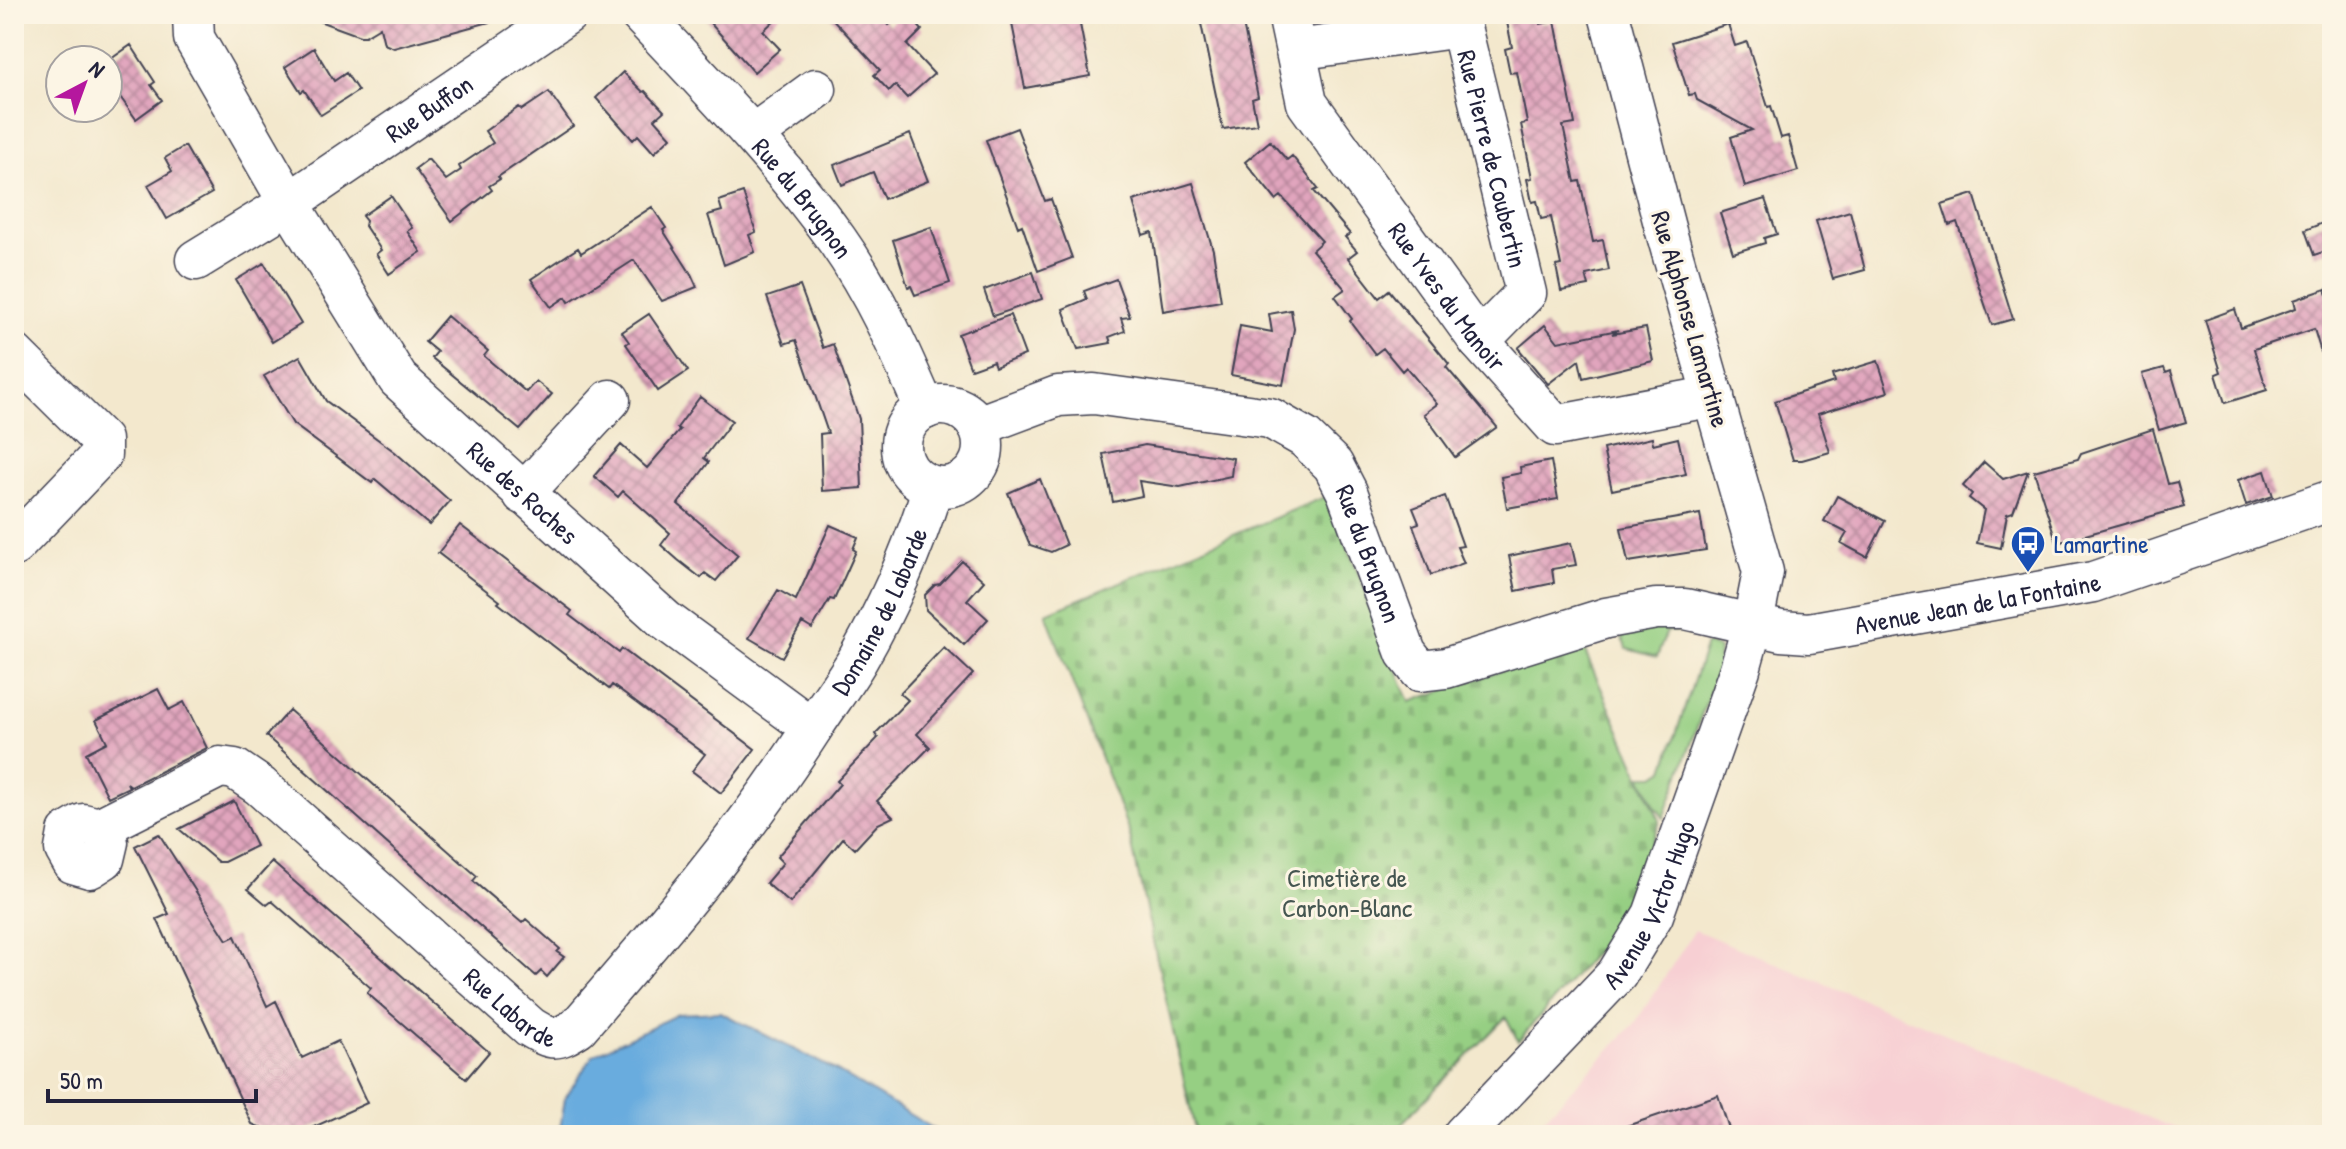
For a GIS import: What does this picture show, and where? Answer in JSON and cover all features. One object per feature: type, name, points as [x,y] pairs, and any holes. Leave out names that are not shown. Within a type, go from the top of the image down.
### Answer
[{"type":"street","name":"Rue des Roches","points":[[193,14],[194,38],[289,203],[398,379],[665,620],[812,728]]},
{"type":"street","name":"Rue Buffon","points":[[289,203],[567,14]]},
{"type":"street","name":"Rue du Brugnon","points":[[640,14],[754,134],[838,242],[895,338],[925,409]]},
{"type":"street","name":"Rue Alphonse Lamartine","points":[[1609,14],[1665,228],[1763,572],[1753,623]]},
{"type":"street","name":"Rue Pierre de Coubertin","points":[[1292,32],[1412,24],[1461,27],[1526,293],[1479,341]]},
{"type":"street","name":"Rue Yves du Manoir","points":[[1292,32],[1307,103],[1479,341],[1555,426],[1714,396]]},
{"type":"street","points":[[754,134],[816,89]]},
{"type":"street","points":[[196,260],[289,203]]},
{"type":"street","points":[[14,354],[101,440],[101,455],[14,546]]},
{"type":"street","name":"Rue du Brugnon","points":[[978,426],[1058,396],[1094,394],[1270,418],[1305,438],[1333,465],[1347,492],[1406,653],[1420,671],[1446,668],[1606,618],[1656,609],[1685,609],[1753,623]]},
{"type":"street","points":[[523,494],[610,400]]},
{"type":"street","points":[[949,406],[960,409],[978,426],[983,452],[970,476],[946,487],[933,486],[911,473],[901,450],[906,426],[925,409],[949,406]]},
{"type":"street","name":"Domaine de Labarde","points":[[812,728],[858,659],[923,519],[933,486]]},
{"type":"street","name":"Avenue Jean de la Fontaine","points":[[1753,623],[1781,631],[1809,633],[2093,582],[2332,500]]},
{"type":"street","name":"Avenue Victor Hugo","points":[[1463,1135],[1617,974],[1653,915],[1753,623]]},
{"type":"street","name":"Rue Labarde","points":[[104,835],[226,780],[235,769],[260,786],[530,1027],[547,1037],[560,1038],[578,1027],[683,906],[784,773],[812,728]]},
{"type":"shaded area","points":[[1695,930],[2191,1135],[1528,1135],[1635,1023]]},
{"type":"green space","name":"Cimetière de Carbon-Blanc","points":[[1327,496],[1410,702],[1581,643],[1660,821],[1618,926],[1518,1041],[1506,1017],[1390,1135],[1196,1135],[1129,832],[1046,613]]},
{"type":"green space","points":[[1682,627],[1684,632],[1667,631],[1657,657],[1627,649],[1618,631]]},
{"type":"green space","points":[[1706,644],[1719,649],[1718,669],[1664,818],[1641,776],[1655,776],[1664,770]]},
{"type":"water","points":[[720,1012],[835,1070],[944,1135],[559,1135],[565,1098],[593,1055],[678,1014]]},
{"type":"building","points":[[308,14],[492,14],[493,21],[394,48],[384,44],[380,27],[360,36],[308,17]]},
{"type":"building","points":[[702,14],[781,14],[763,31],[780,49],[754,72]]},
{"type":"building","points":[[828,14],[879,14],[889,25],[901,14],[908,14],[922,30],[907,45],[934,74],[907,98],[895,85],[889,91],[874,75],[880,70]]},
{"type":"building","points":[[1010,14],[1078,14],[1090,76],[1025,88]]},
{"type":"building","points":[[1199,14],[1241,14],[1258,97],[1252,99],[1257,124],[1223,129]]},
{"type":"building","points":[[1538,14],[1540,24],[1555,21],[1575,124],[1563,126],[1575,182],[1580,181],[1593,242],[1603,240],[1609,270],[1586,275],[1589,286],[1561,291],[1556,266],[1561,265],[1551,217],[1541,219],[1537,201],[1532,202],[1527,179],[1532,178],[1521,124],[1527,123],[1517,72],[1510,73],[1505,49],[1512,47],[1506,17]]},
{"type":"building","points":[[1728,24],[1735,46],[1747,42],[1768,107],[1771,106],[1781,138],[1788,136],[1798,171],[1745,187],[1731,137],[1752,130],[1697,100],[1695,94],[1689,95],[1672,42]]},
{"type":"building","points":[[131,45],[155,82],[151,85],[162,100],[136,119],[124,102],[124,50]]},
{"type":"building","points":[[314,48],[334,81],[346,73],[358,91],[321,115],[285,67]]},
{"type":"building","points":[[623,72],[664,111],[655,119],[671,137],[654,153],[638,135],[633,140],[596,98]]},
{"type":"building","points":[[549,92],[573,126],[498,177],[500,179],[489,186],[492,190],[452,221],[415,169],[428,159],[446,180],[461,170],[459,166],[493,143],[485,131],[519,107],[522,110]]},
{"type":"building","points":[[1017,128],[1045,201],[1051,199],[1072,258],[1038,271],[986,140]]},
{"type":"building","points":[[910,134],[928,181],[884,199],[873,172],[842,185],[834,165]]},
{"type":"building","points":[[1270,141],[1287,160],[1292,156],[1318,189],[1314,191],[1350,234],[1345,237],[1357,251],[1348,258],[1379,298],[1389,290],[1449,364],[1446,367],[1497,427],[1455,457],[1424,414],[1437,404],[1406,367],[1402,371],[1383,348],[1375,354],[1350,321],[1352,319],[1335,296],[1345,289],[1312,250],[1322,241],[1281,196],[1276,200],[1245,162]]},
{"type":"building","points":[[185,146],[212,193],[167,219],[148,185],[172,171],[165,158]]},
{"type":"building","points":[[1193,183],[1213,250],[1221,301],[1163,311],[1152,232],[1143,235],[1133,201]]},
{"type":"building","points":[[743,193],[756,232],[749,235],[755,252],[724,265],[708,215],[722,211],[719,201]]},
{"type":"building","points":[[1974,194],[2013,319],[1992,325],[1957,222],[1949,225],[1942,204]]},
{"type":"building","points":[[391,196],[412,228],[407,231],[421,252],[389,274],[376,254],[381,250],[362,216]]},
{"type":"building","points":[[1765,199],[1777,234],[1764,238],[1765,243],[1733,253],[1720,213]]},
{"type":"building","points":[[652,207],[697,287],[662,301],[634,260],[569,302],[566,297],[551,307],[531,279],[578,248],[581,253]]},
{"type":"building","points":[[1850,211],[1865,270],[1833,279],[1816,221]]},
{"type":"building","points":[[2325,222],[2332,249],[2314,255],[2305,230]]},
{"type":"building","points":[[931,227],[950,283],[915,295],[911,286],[908,287],[893,240]]},
{"type":"building","points":[[264,263],[301,324],[272,342],[236,280]]},
{"type":"building","points":[[1033,272],[1042,299],[993,316],[984,290]]},
{"type":"building","points":[[1116,279],[1130,317],[1121,318],[1125,331],[1109,337],[1111,343],[1078,349],[1063,309],[1087,299],[1084,291]]},
{"type":"building","points":[[800,286],[823,348],[833,344],[859,419],[862,488],[822,491],[820,434],[828,433],[796,340],[784,344],[767,297]]},
{"type":"building","points":[[2326,289],[2332,309],[2332,371],[2327,372],[2314,329],[2254,349],[2267,390],[2225,403],[2216,374],[2221,372],[2205,320],[2235,309],[2241,328],[2296,308],[2294,300]]},
{"type":"building","points":[[1291,310],[1294,329],[1283,385],[1231,375],[1240,326],[1272,332],[1269,314]]},
{"type":"building","points":[[649,314],[688,371],[658,391],[626,344],[629,342],[622,332]]},
{"type":"building","points":[[1010,315],[1025,355],[995,367],[993,361],[971,369],[958,334]]},
{"type":"building","points":[[447,316],[488,351],[484,356],[526,392],[536,381],[552,394],[520,430],[432,358],[437,352],[425,342]]},
{"type":"building","points":[[1545,325],[1558,342],[1618,330],[1612,334],[1646,328],[1653,361],[1583,378],[1579,360],[1548,384],[1518,348]]},
{"type":"building","points":[[300,356],[326,401],[395,452],[450,501],[429,525],[375,479],[372,483],[293,424],[264,376]]},
{"type":"building","points":[[1878,361],[1888,392],[1818,414],[1830,452],[1793,460],[1775,401],[1834,382],[1832,375]]},
{"type":"building","points":[[2164,368],[2166,373],[2171,371],[2186,422],[2159,430],[2142,374]]},
{"type":"building","points":[[700,397],[732,421],[704,458],[709,462],[678,504],[738,555],[716,581],[705,573],[701,578],[678,560],[661,545],[670,533],[623,491],[618,497],[594,476],[621,445],[647,468],[680,430],[677,428]]},
{"type":"building","points":[[2153,429],[2168,484],[2177,482],[2184,507],[2057,543],[2034,471],[2078,459],[2081,453]]},
{"type":"building","points":[[1652,438],[1653,444],[1678,438],[1686,474],[1612,490],[1603,449]]},
{"type":"building","points":[[1145,445],[1233,458],[1231,476],[1180,487],[1139,481],[1142,496],[1113,502],[1103,454]]},
{"type":"building","points":[[1551,461],[1558,499],[1507,508],[1501,477],[1521,473],[1520,467]]},
{"type":"building","points":[[1984,462],[2003,479],[2028,471],[2013,512],[2007,514],[2001,548],[1977,543],[1984,510],[1969,498],[1972,494],[1963,486]]},
{"type":"building","points":[[2265,471],[2273,496],[2246,505],[2238,480]]},
{"type":"building","points":[[1040,479],[1066,545],[1051,552],[1030,545],[1008,493]]},
{"type":"building","points":[[1445,496],[1463,546],[1457,547],[1464,563],[1431,575],[1413,525],[1419,523],[1413,508]]},
{"type":"building","points":[[1837,496],[1885,521],[1867,557],[1841,543],[1847,533],[1824,521]]},
{"type":"building","points":[[1700,514],[1706,550],[1628,562],[1621,528]]},
{"type":"building","points":[[460,525],[572,611],[569,615],[619,653],[622,649],[755,749],[721,793],[692,771],[705,754],[612,685],[609,689],[438,553]]},
{"type":"building","points":[[830,525],[858,537],[853,549],[856,551],[834,600],[830,599],[812,629],[802,623],[782,657],[749,638],[778,590],[796,600]]},
{"type":"building","points":[[1571,543],[1576,565],[1552,569],[1554,583],[1516,591],[1509,556]]},
{"type":"building","points":[[962,561],[984,581],[967,600],[988,619],[964,645],[926,610],[925,595]]},
{"type":"building","points":[[944,647],[973,674],[917,734],[930,747],[877,801],[893,817],[878,824],[855,849],[843,838],[790,903],[766,883],[783,863],[777,857],[840,784],[837,781],[878,738],[875,734],[908,700],[900,693]]},
{"type":"building","points":[[158,689],[169,710],[184,702],[207,748],[131,786],[127,783],[129,787],[108,797],[86,753],[107,742],[96,720]]},
{"type":"building","points":[[289,710],[477,876],[473,881],[522,923],[526,919],[560,949],[557,952],[564,957],[547,977],[541,971],[536,976],[266,736]]},
{"type":"building","points":[[234,801],[256,846],[218,862],[179,829]]},
{"type":"building","points":[[159,834],[227,940],[235,936],[267,1006],[276,1001],[302,1058],[338,1041],[367,1103],[296,1135],[278,1135],[252,1124],[157,919],[169,914],[135,846]]},
{"type":"building","points":[[272,862],[489,1052],[466,1079],[367,993],[371,988],[272,901],[267,905],[248,889]]},
{"type":"building","points":[[1718,1095],[1731,1135],[1613,1135],[1612,1131]]},
{"type":"place","name":"Lamartine","points":[[2028,574]]}]
